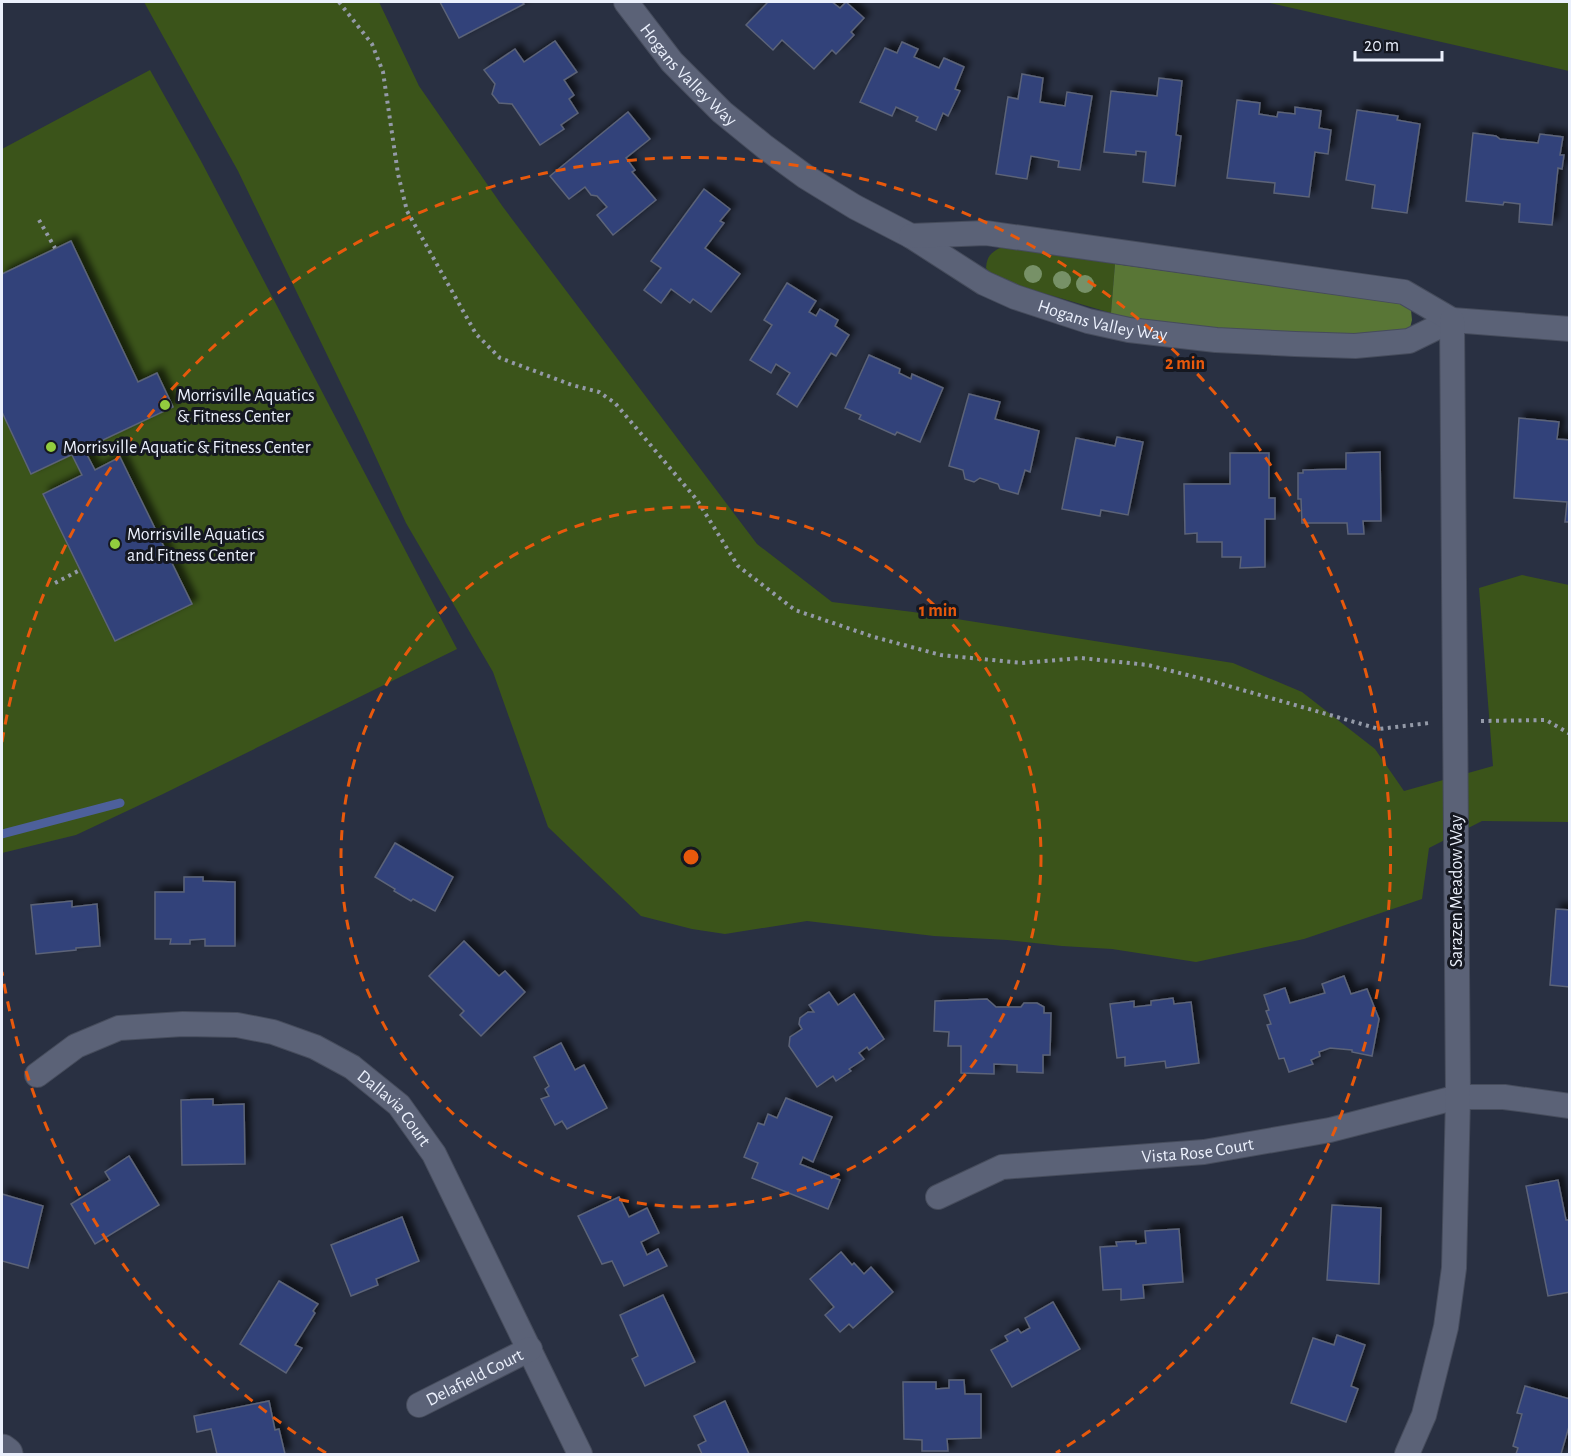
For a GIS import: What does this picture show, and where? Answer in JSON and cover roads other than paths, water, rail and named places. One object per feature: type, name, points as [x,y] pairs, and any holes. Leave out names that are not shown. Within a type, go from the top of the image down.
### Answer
[{"type":"main road","points":[[2,1451],[6,1455]]},
{"type":"street","name":"Hogans Valley Way","points":[[626,2],[672,62],[722,112],[806,177],[855,207],[911,236],[984,284],[1015,297],[1088,321],[1129,330],[1216,340],[1355,346],[1409,341],[1452,320]]},
{"type":"street","name":"Hogans Valley Way","points":[[911,236],[987,233],[1404,292],[1452,320],[1569,329]]},
{"type":"street","name":"Sarazen Meadow Way","points":[[1407,1455],[1424,1415],[1446,1327],[1454,1268],[1458,1097],[1452,320]]},
{"type":"street","name":"Dallavia Court","points":[[38,1075],[76,1046],[119,1029],[183,1024],[237,1025],[273,1032],[315,1047],[352,1067],[399,1105],[434,1154],[580,1455]]},
{"type":"street","name":"Vista Rose Court","points":[[938,1197],[1002,1167],[1203,1152],[1330,1130],[1458,1097],[1504,1097],[1569,1106]]},
{"type":"street","name":"Delafield Court","points":[[419,1405],[530,1349]]},
{"type":"waterway","points":[[2,834],[120,803]]},
{"type":"place","name":"Morrisville Aquatics & Fitness Center","points":[[165,405]]},
{"type":"place","name":"Morrisville Aquatic & Fitness Center","points":[[51,447]]},
{"type":"place","name":"Morrisville Aquatics and Fitness Center","points":[[115,544]]}]
